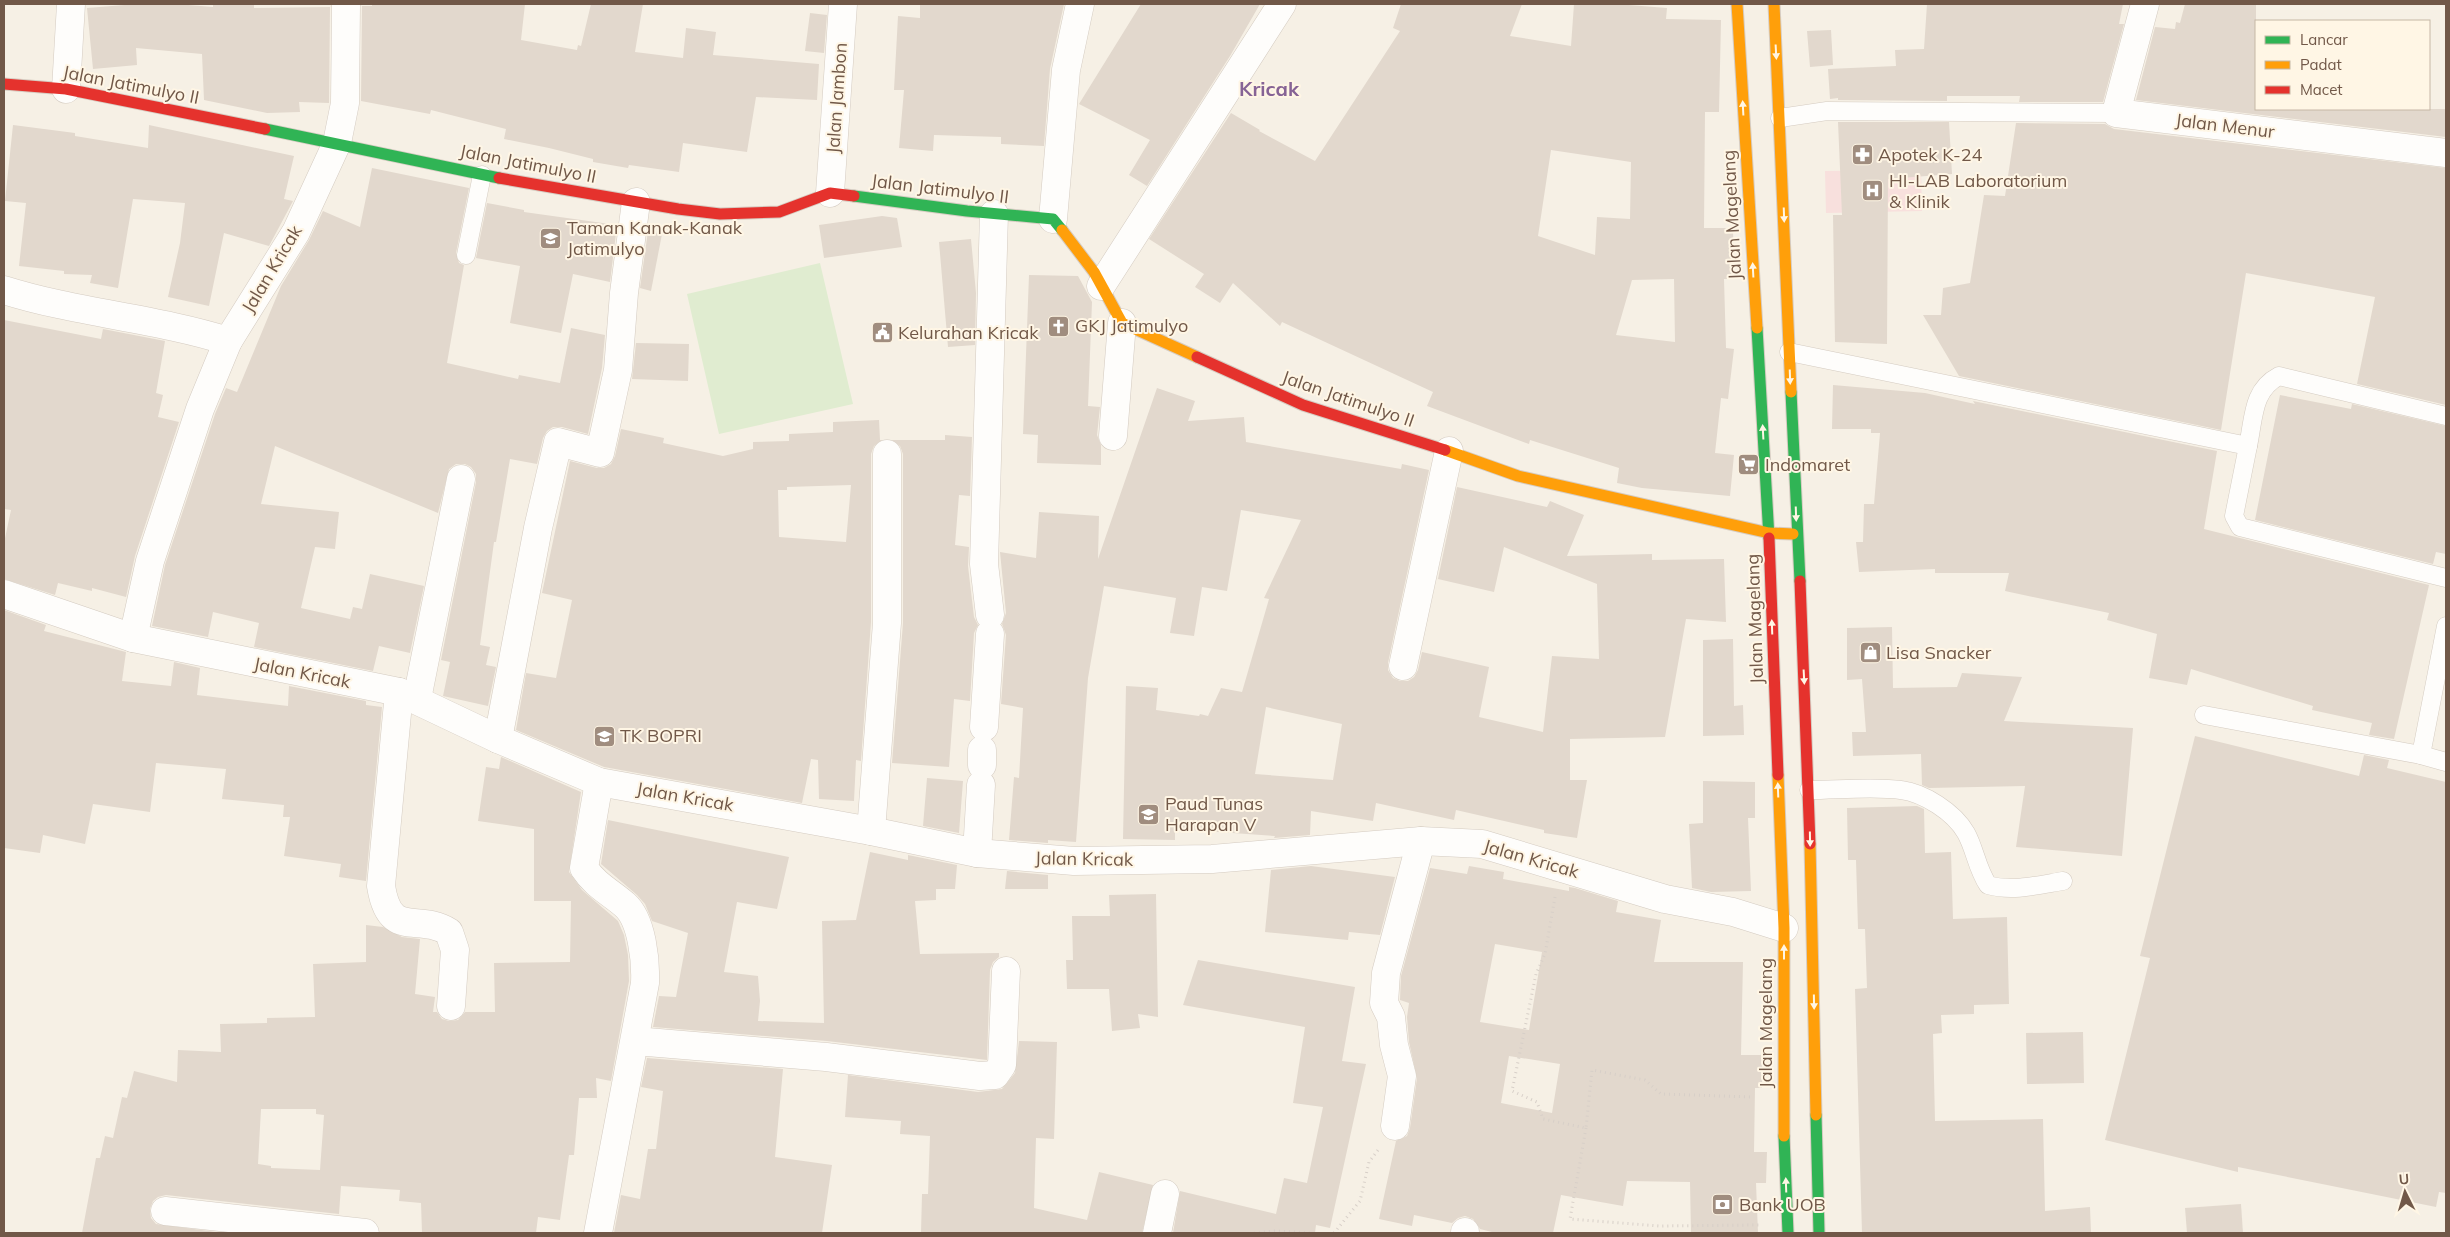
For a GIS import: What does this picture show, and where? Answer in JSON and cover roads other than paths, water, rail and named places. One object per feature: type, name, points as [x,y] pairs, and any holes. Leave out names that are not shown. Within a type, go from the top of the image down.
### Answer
[{"type":"main road","name":"Jalan Magelang","points":[[1737,4],[1769,533],[1784,928],[1783,1098],[1788,1229]]},
{"type":"main road","points":[[1774,4],[1796,534],[1809,790],[1819,1233]]},
{"type":"main road","name":"Jalan Jatimulyo II","points":[[4,84],[66,89],[338,143],[482,174],[636,202],[720,214],[780,212],[830,193],[994,214],[1053,219]]},
{"type":"main road","points":[[1053,219],[1094,272],[1122,323]]},
{"type":"main road","name":"Jalan Jatimulyo II","points":[[1122,323],[1303,405],[1449,451],[1518,476],[1769,533],[1796,534]]},
{"type":"street","points":[[66,89],[71,4]]},
{"type":"street","name":"Jalan Kricak","points":[[346,4],[345,103],[338,143],[296,232],[228,341],[200,410],[153,551],[133,638],[408,696],[498,739],[599,782],[871,831],[977,853],[1074,861],[1212,860],[1421,841],[1482,844],[1665,898],[1733,912],[1784,928]]},
{"type":"street","name":"Jalan Jambon","points":[[830,193],[843,4]]},
{"type":"street","points":[[1053,219],[1066,70],[1080,4]]},
{"type":"street","points":[[1101,286],[1282,4]]},
{"type":"street","points":[[2116,113],[2145,4]]},
{"type":"street","name":"Jalan Menur","points":[[2116,113],[2446,153]]},
{"type":"street","points":[[498,739],[538,528],[558,442],[600,453],[618,370],[624,293],[636,202]]},
{"type":"street","points":[[977,853],[990,625],[984,564],[994,214]]},
{"type":"street","points":[[4,290],[112,315],[203,333],[228,341]]},
{"type":"street","points":[[1112,436],[1122,323]]},
{"type":"street","points":[[1403,666],[1449,451]]},
{"type":"street","points":[[871,831],[887,623],[887,454]]},
{"type":"street","points":[[451,1006],[454,950],[449,932],[440,927],[398,920],[388,911],[383,899],[380,874],[408,696],[461,479]]},
{"type":"street","points":[[4,594],[133,638]]},
{"type":"street","points":[[598,1233],[645,983],[646,965],[636,922],[631,911],[591,879],[584,868],[599,782]]},
{"type":"street","points":[[1394,1126],[1402,1076],[1394,1044],[1391,1017],[1384,1003],[1386,973],[1421,841]]},
{"type":"street","points":[[634,1041],[826,1058],[980,1076],[995,1075],[1002,1065],[1006,971]]},
{"type":"street","points":[[1157,1233],[1166,1194]]},
{"type":"street","points":[[181,1219],[358,1232]]},
{"type":"lane","points":[[1780,118],[1827,111],[2116,113]]},
{"type":"lane","points":[[466,255],[482,174]]},
{"type":"lane","points":[[1789,352],[2248,446]]},
{"type":"lane","points":[[2446,416],[2279,376],[2266,382],[2258,395],[2234,516],[2240,527],[2446,578]]},
{"type":"lane","points":[[2421,755],[2446,626]]},
{"type":"lane","points":[[2204,715],[2421,755],[2446,762]]},
{"type":"lane","points":[[1809,790],[1902,790],[1944,807],[1957,821],[1966,833],[1974,856],[1988,885],[2002,888],[2026,887],[2063,881]]},
{"type":"place","name":"Apotek K-24","points":[[1862,155]]},
{"type":"place","name":"HI-LAB Laboratorium & Klinik","points":[[1873,191]]},
{"type":"place","name":"Taman Kanak-Kanak Jatimulyo","points":[[551,238]]},
{"type":"place","name":"GKJ Jatimulyo","points":[[1059,326]]},
{"type":"place","name":"Kelurahan Kricak","points":[[882,333]]},
{"type":"place","name":"Indomaret","points":[[1749,465]]},
{"type":"place","name":"Lisa Snacker","points":[[1870,653]]},
{"type":"place","name":"TK BOPRI","points":[[604,736]]},
{"type":"place","name":"Paud Tunas Harapan V","points":[[1149,814]]},
{"type":"place","name":"Bank UOB","points":[[1723,1205]]},
{"type":"district","name":"Kricak","points":[[1269,89]]}]
